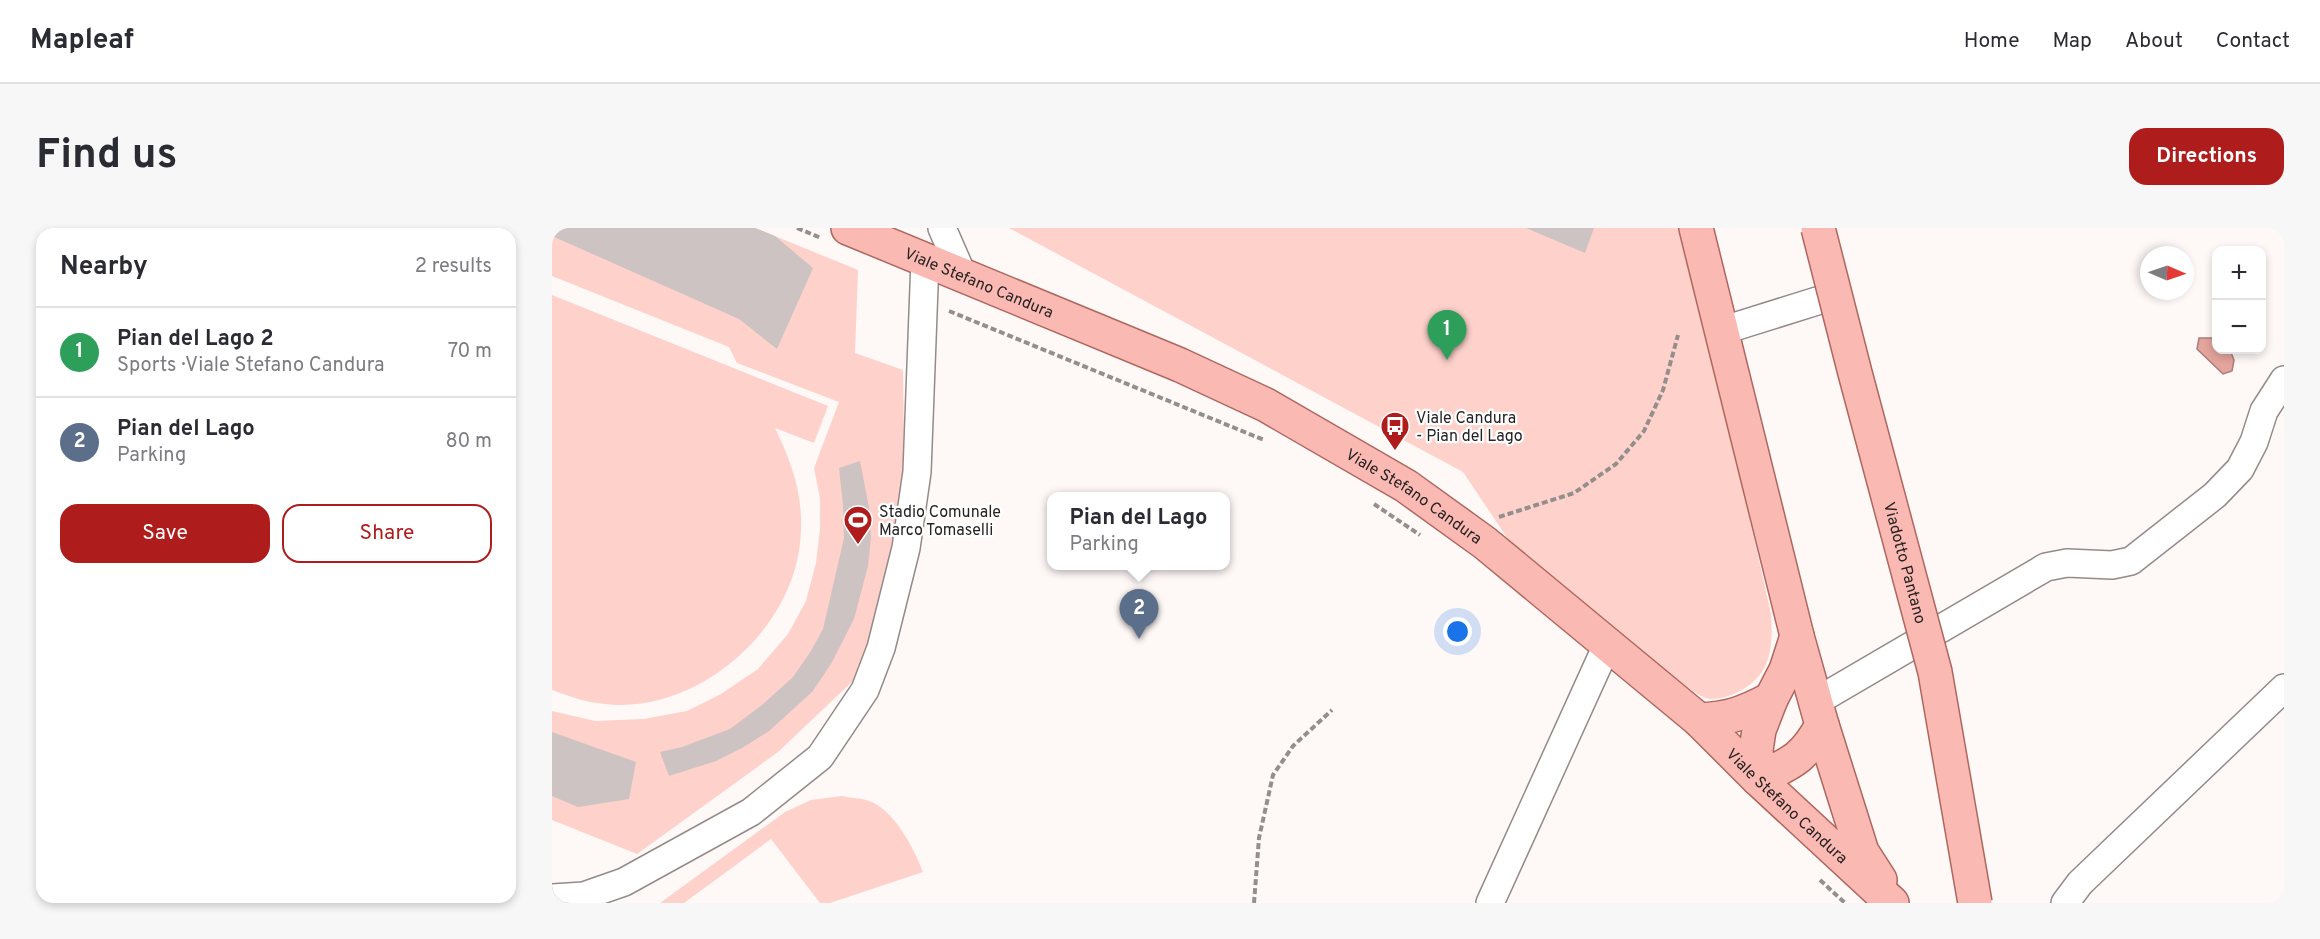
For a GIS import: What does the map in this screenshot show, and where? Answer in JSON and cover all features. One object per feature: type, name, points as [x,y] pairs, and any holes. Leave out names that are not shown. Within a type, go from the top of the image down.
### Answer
[{"type":"main road","points":[[1696,228],[1797,636],[1819,713],[1862,852],[1893,903]]},
{"type":"main road","name":"Viadotto Pantano","points":[[1818,228],[1854,373],[1935,672],[1975,903]]},
{"type":"main road","name":"Viale Stefano Candura","points":[[839,235],[925,260],[1180,365],[1266,405],[1406,486],[1465,528],[1608,643],[1699,720],[1758,779],[1893,903]]},
{"type":"main road","points":[[1797,636],[1786,670],[1759,730],[1756,750],[1758,779],[1792,762],[1811,746],[1819,713]]},
{"type":"main road","points":[[1699,720],[1724,719],[1742,714],[1771,699]]},
{"type":"street","points":[[942,228],[963,276]]},
{"type":"street","points":[[552,898],[584,896],[624,882],[751,812],[820,757],[865,690],[881,648],[906,548],[914,494],[917,472],[925,260]]},
{"type":"street","points":[[1721,331],[1816,301]]},
{"type":"street","points":[[1819,713],[2046,567],[2067,563],[2112,566],[2131,561],[2215,495],[2240,469],[2254,442],[2264,411],[2284,380]]},
{"type":"street","points":[[1490,903],[1608,643]]},
{"type":"street","points":[[2065,903],[2080,883],[2284,688]]},
{"type":"path","points":[[798,228],[839,235]]},
{"type":"path","points":[[923,301],[1270,443]]},
{"type":"path","points":[[1465,528],[1574,493],[1616,464],[1644,431],[1664,390],[1678,335]]},
{"type":"path","points":[[1368,500],[1426,539]]},
{"type":"path","points":[[1254,903],[1258,838],[1273,775],[1293,746],[1332,710]]},
{"type":"shaded area","name":"Stadio Comunale Marco Tomaselli","points":[[552,228],[755,228],[858,270],[855,353],[903,370],[905,515],[888,599],[855,679],[778,752],[637,854],[552,820],[552,711],[595,721],[644,719],[687,711],[721,694],[758,669],[788,634],[806,601],[816,563],[820,529],[820,498],[814,468],[839,402],[737,363],[729,347],[552,276]]},
{"type":"shaded area","points":[[1009,228],[1684,228],[1771,614],[1771,647],[1765,667],[1752,683],[1731,695],[1711,699],[1696,693],[1514,548],[1463,472]]},
{"type":"shaded area","points":[[552,295],[828,406],[814,443],[775,428],[797,487],[801,534],[790,583],[775,613],[755,640],[730,664],[701,683],[670,697],[638,704],[605,704],[585,701],[552,690]]},
{"type":"shaded area","points":[[2199,338],[2212,338],[2212,354],[2232,354],[2234,360],[2232,371],[2223,374],[2197,349]]},
{"type":"shaded area","points":[[842,796],[866,800],[885,811],[908,840],[923,872],[830,903],[820,903],[771,839],[684,903],[660,903],[785,812],[811,800]]},
{"type":"building","points":[[552,228],[755,228],[775,236],[813,268],[777,349],[739,319],[552,236]]},
{"type":"building","points":[[1526,228],[1594,228],[1585,253]]},
{"type":"building","points":[[860,461],[869,508],[871,538],[868,566],[854,619],[831,664],[812,692],[769,731],[716,761],[669,776],[660,752],[682,747],[730,729],[762,705],[793,677],[811,651],[823,629],[844,538],[839,468]]},
{"type":"building","points":[[552,732],[636,762],[629,799],[578,807],[552,796]]},
{"type":"place","name":"Pian del Lago 2","points":[[1447,360]]},
{"type":"place","name":"Viale Candura - Pian del Lago","points":[[1395,452]]},
{"type":"place","name":"Stadio Comunale Marco Tomaselli","points":[[858,546]]},
{"type":"place","name":"Pian del Lago","points":[[1139,639]]}]
